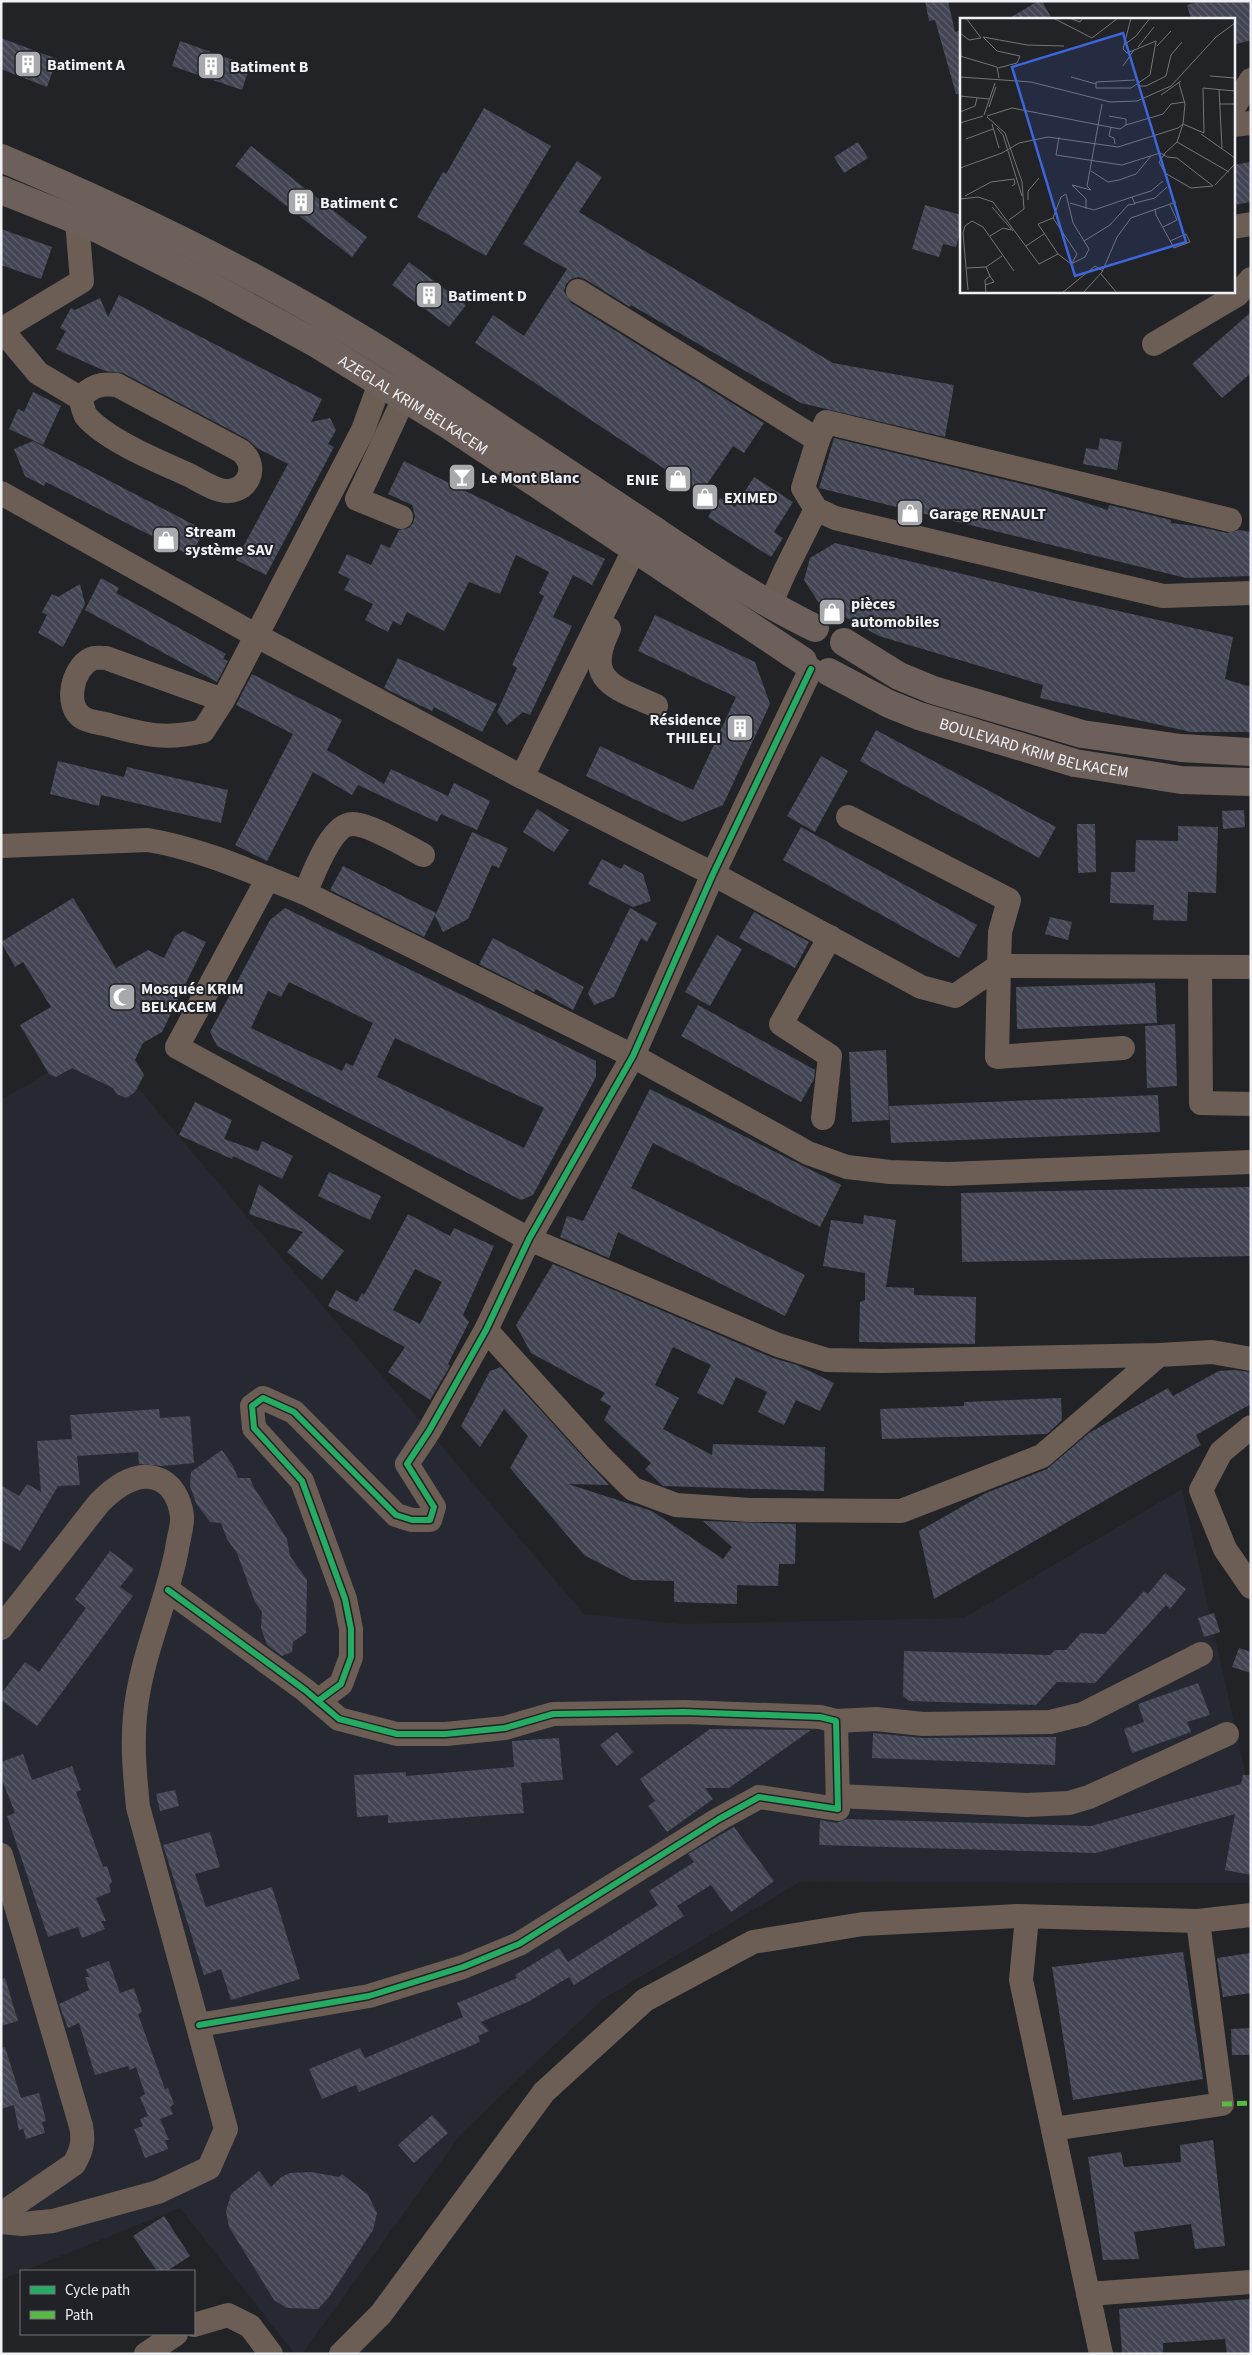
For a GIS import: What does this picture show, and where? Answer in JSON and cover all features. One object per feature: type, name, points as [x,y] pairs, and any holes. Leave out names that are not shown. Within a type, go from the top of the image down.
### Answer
[{"type":"main road","points":[[1,158],[149,222],[250,275],[430,382],[770,605],[815,628],[832,630],[844,642],[899,676],[933,690],[1082,734],[1181,748],[1251,752]]},
{"type":"main road","name":"AZEGLAL KRIM BELKACEM","points":[[1,190],[77,221],[207,284],[317,344],[450,426],[634,550],[814,667]]},
{"type":"main road","points":[[815,628],[808,632],[800,646],[814,667],[841,663],[845,650],[844,642]]},
{"type":"main road","name":"BOULEVARD KRIM BELKACEM","points":[[814,667],[889,704],[919,716],[1075,763],[1181,780],[1251,782]]},
{"type":"street","points":[[1234,106],[1251,80]]},
{"type":"street","points":[[1234,125],[1251,123]]},
{"type":"street","points":[[77,221],[82,281],[1,330],[38,373],[80,398],[85,414],[102,430],[152,458],[221,491],[236,489],[247,482],[252,468],[249,458],[241,452],[117,385],[104,383],[90,388],[80,398]]},
{"type":"street","points":[[1234,227],[1251,224]]},
{"type":"street","points":[[1154,344],[1237,295],[1251,279]]},
{"type":"street","points":[[578,291],[818,440]]},
{"type":"street","points":[[223,700],[106,658],[91,659],[80,668],[73,686],[73,706],[82,718],[152,737],[179,737],[202,731],[223,700],[363,430],[380,383]]},
{"type":"street","points":[[401,517],[357,499],[404,398]]},
{"type":"street","points":[[1230,520],[826,422],[818,440],[804,488],[816,508],[835,518],[1163,596],[1250,594]]},
{"type":"street","points":[[1,493],[257,636],[522,778],[713,874],[921,987],[955,996],[999,966],[1251,967]]},
{"type":"street","points":[[770,605],[816,508]]},
{"type":"street","points":[[522,778],[634,550]]},
{"type":"street","points":[[616,587],[616,615],[601,647],[600,662],[602,674],[608,684],[656,706]]},
{"type":"street","points":[[318,1701],[341,1684],[351,1657],[350,1629],[345,1599],[302,1481],[254,1428],[252,1406],[263,1398],[294,1412],[396,1515],[412,1520],[430,1520],[434,1506],[407,1464],[429,1431],[486,1330],[529,1239],[633,1056],[713,874],[814,667]]},
{"type":"street","points":[[848,817],[1009,900],[1000,932],[997,1057],[1122,1048]]},
{"type":"street","points":[[305,893],[330,839],[340,828],[352,824],[367,828],[423,855]]},
{"type":"street","points":[[1,846],[148,840],[169,843],[268,878],[305,893],[633,1056],[808,1152],[847,1167],[890,1172],[948,1174],[1251,1162]]},
{"type":"street","points":[[268,878],[177,1048],[529,1239],[778,1345],[827,1360],[881,1361],[1159,1355],[1212,1352],[1251,1359]]},
{"type":"street","points":[[823,1118],[830,1056],[781,1024],[830,937]]},
{"type":"street","points":[[1200,967],[1201,1103],[1251,1104]]},
{"type":"street","points":[[486,1330],[602,1458],[633,1488],[676,1506],[750,1510],[901,1511],[1042,1456],[1159,1355]]},
{"type":"street","points":[[1251,1426],[1220,1452],[1201,1490],[1225,1549],[1251,1586]]},
{"type":"street","points":[[1,1628],[99,1503],[114,1488],[130,1480],[151,1477],[164,1480],[175,1493],[182,1516],[168,1590],[147,1650],[138,1697],[135,1716],[134,1767],[138,1807],[226,2128],[209,2168],[158,2192],[53,2221],[22,2224],[1,2222]]},
{"type":"street","points":[[168,1590],[318,1701],[339,1719],[397,1734],[446,1734],[505,1728],[553,1714],[684,1712],[820,1718],[836,1721],[876,1719],[923,1724],[1050,1722],[1083,1714],[1201,1654]]},
{"type":"street","points":[[199,2025],[369,1996],[463,1967],[519,1944],[719,1818],[759,1796],[838,1809],[836,1721]]},
{"type":"street","points":[[838,1796],[1027,1805],[1069,1803],[1089,1797],[1227,1734]]},
{"type":"street","points":[[1,1855],[82,2126],[84,2139],[81,2152],[74,2164],[1,2214]]},
{"type":"street","points":[[341,2354],[381,2314],[544,2092],[646,2000],[753,1942],[863,1924],[1027,1917],[1198,1921],[1251,1915]]},
{"type":"street","points":[[1027,1917],[1021,1980],[1101,2354]]},
{"type":"street","points":[[1053,2129],[1222,2104],[1198,1921]]},
{"type":"street","points":[[1088,2294],[1251,2282]]},
{"type":"street","points":[[195,2325],[228,2315],[250,2326],[271,2354]]},
{"type":"street","points":[[146,2354],[174,2335]]},
{"type":"shaded area","points":[[65,1063],[131,1080],[584,1614],[681,1624],[964,1618],[1182,1489],[1251,1799],[1251,1883],[800,1882],[603,1999],[461,2134],[302,2354],[295,2354],[180,2208],[26,2270],[20,2270],[20,2272],[1,2280],[1,1100]]},
{"type":"building","points":[[925,1],[948,1],[955,32],[960,30],[960,94],[956,94],[935,20],[929,21]]},
{"type":"building","points":[[1038,1],[1042,1],[1051,18],[1010,18]]},
{"type":"building","points":[[1201,1],[1251,1],[1251,40],[1234,45],[1234,18],[1191,18],[1187,5]]},
{"type":"building","name":"Batiment A","points":[[1,38],[57,59],[47,87],[1,69]]},
{"type":"building","name":"Batiment B","points":[[180,41],[250,66],[242,90],[172,66]]},
{"type":"building","points":[[484,108],[551,146],[486,256],[417,217],[443,172],[446,174]]},
{"type":"building","points":[[858,142],[868,158],[844,173],[834,157]]},
{"type":"building","name":"Batiment C","points":[[251,146],[367,237],[352,257],[235,166]]},
{"type":"building","points":[[577,161],[602,177],[579,212],[833,363],[954,385],[945,437],[801,403],[631,305],[630,307],[585,279],[578,277],[571,279],[566,284],[564,291],[571,303],[764,423],[744,453],[733,446],[701,493],[475,343],[493,315],[524,336],[567,269],[523,244]]},
{"type":"building","points":[[1251,162],[1251,202],[1234,205],[1234,165]]},
{"type":"building","points":[[925,205],[960,215],[960,233],[956,247],[943,244],[939,257],[912,249]]},
{"type":"building","points":[[1,229],[52,247],[41,279],[1,265]]},
{"type":"building","name":"Batiment D","points":[[409,262],[466,305],[449,327],[392,285]]},
{"type":"building","points":[[119,295],[322,399],[311,422],[330,418],[336,430],[328,444],[334,447],[266,575],[236,560],[288,464],[257,448],[247,439],[123,373],[105,371],[56,349],[66,331],[60,328],[71,308],[75,310],[100,298],[108,317]]},
{"type":"building","points":[[1251,312],[1251,373],[1222,398],[1192,364]]},
{"type":"building","points":[[33,392],[61,406],[43,445],[9,429],[18,409],[24,412]]},
{"type":"building","points":[[834,438],[1038,488],[1108,510],[1109,505],[1171,520],[1171,523],[1227,533],[1239,530],[1251,532],[1251,576],[1186,578],[819,488]]},
{"type":"building","points":[[1100,438],[1122,442],[1117,470],[1083,464],[1086,448],[1098,450]]},
{"type":"building","points":[[33,441],[204,530],[191,556],[46,482],[44,486],[25,476],[14,449]]},
{"type":"building","points":[[404,461],[605,559],[592,585],[573,575],[553,617],[572,626],[530,715],[523,712],[507,725],[497,712],[517,668],[512,665],[544,596],[539,593],[549,572],[516,555],[500,594],[469,582],[444,631],[407,612],[401,625],[393,621],[388,632],[365,620],[373,604],[344,590],[350,579],[338,573],[347,554],[371,565],[381,544],[390,548],[399,530],[409,528],[413,523],[415,516],[412,505],[388,494]]},
{"type":"building","points":[[754,477],[793,502],[774,532],[783,538],[771,557],[708,517],[720,498],[735,507]]},
{"type":"building","points":[[835,543],[1061,598],[1233,637],[1225,679],[1251,687],[1251,732],[1191,732],[1040,698],[1043,685],[879,636],[819,603],[804,580],[810,558]]},
{"type":"building","points":[[101,578],[119,588],[116,593],[226,654],[223,659],[228,661],[217,682],[85,610]]},
{"type":"building","points":[[80,584],[85,604],[63,647],[38,633],[47,615],[42,612],[52,594],[58,597]]},
{"type":"building","name":"Résidence THILELI","points":[[655,615],[755,662],[770,704],[723,805],[682,822],[586,776],[600,746],[693,790],[736,697],[638,651]]},
{"type":"building","points":[[398,658],[497,704],[482,732],[434,707],[432,711],[384,688]]},
{"type":"building","points":[[252,674],[342,720],[327,750],[384,784],[391,769],[448,796],[454,783],[490,801],[477,830],[441,814],[437,822],[358,785],[352,795],[313,772],[267,861],[235,845],[293,734],[236,705]]},
{"type":"building","points":[[876,730],[1056,827],[1039,858],[860,761]]},
{"type":"building","points":[[821,756],[848,771],[815,832],[787,816]]},
{"type":"building","points":[[58,761],[124,777],[127,767],[228,790],[221,823],[101,795],[99,806],[50,794]]},
{"type":"building","points":[[537,809],[569,830],[554,852],[523,832]]},
{"type":"building","points":[[1244,810],[1245,827],[1223,829],[1222,811]]},
{"type":"building","points":[[1077,824],[1095,824],[1096,872],[1078,873]]},
{"type":"building","points":[[1178,826],[1218,827],[1216,893],[1188,892],[1187,921],[1153,920],[1154,905],[1110,903],[1111,872],[1135,872],[1136,840],[1178,841]]},
{"type":"building","points":[[801,827],[977,925],[959,958],[783,860]]},
{"type":"building","points":[[472,832],[508,848],[499,868],[492,865],[468,919],[443,932],[435,916]]},
{"type":"building","points":[[602,859],[621,869],[624,864],[643,874],[651,901],[633,907],[588,884]]},
{"type":"building","points":[[343,866],[436,913],[424,937],[330,890]]},
{"type":"building","points":[[73,898],[116,968],[148,950],[164,958],[175,936],[183,931],[206,942],[162,1032],[143,1043],[135,1060],[144,1075],[135,1092],[126,1098],[117,1094],[113,1088],[72,1068],[56,1077],[49,1074],[20,1025],[51,1007],[23,962],[15,967],[1,942]]},
{"type":"building","points":[[285,908],[596,1061],[596,1077],[533,1195],[521,1200],[217,1046],[210,1032],[270,920]],"holes":[[[289,982],[373,1023],[353,1066],[346,1063],[342,1071],[251,1028],[268,991],[281,997]],[[395,1038],[544,1108],[524,1148],[377,1077]]]},
{"type":"building","points":[[630,908],[657,923],[647,942],[641,938],[614,997],[594,1005],[588,993]]},
{"type":"building","points":[[754,912],[809,942],[795,968],[739,938]]},
{"type":"building","points":[[1050,917],[1072,922],[1068,940],[1045,934]]},
{"type":"building","points":[[717,935],[742,949],[710,1006],[685,992]]},
{"type":"building","points":[[493,938],[584,987],[573,1010],[536,989],[534,992],[479,964]]},
{"type":"building","points":[[1155,983],[1157,1023],[1017,1029],[1016,987]]},
{"type":"building","points":[[698,1005],[815,1070],[814,1079],[801,1102],[681,1036]]},
{"type":"building","points":[[1175,1024],[1177,1086],[1147,1088],[1145,1026]]},
{"type":"building","points":[[886,1050],[889,1120],[852,1122],[849,1052]]},
{"type":"building","points":[[650,1089],[841,1185],[820,1227],[653,1143],[631,1188],[805,1275],[785,1316],[618,1232],[609,1258],[560,1237],[567,1216],[583,1221]]},
{"type":"building","points":[[1158,1095],[1160,1132],[891,1143],[889,1106]]},
{"type":"building","points":[[195,1102],[232,1120],[224,1139],[258,1151],[262,1141],[293,1156],[282,1179],[233,1156],[232,1159],[179,1135]]},
{"type":"building","points":[[329,1172],[381,1196],[370,1220],[318,1196]]},
{"type":"building","points":[[259,1184],[344,1251],[322,1280],[287,1252],[303,1232],[249,1214]]},
{"type":"building","points":[[1251,1187],[1251,1256],[962,1262],[961,1193]]},
{"type":"building","points":[[408,1214],[450,1236],[454,1228],[494,1246],[463,1315],[469,1322],[448,1364],[450,1366],[430,1400],[388,1372],[405,1347],[328,1306],[336,1290],[357,1302],[362,1293],[364,1295]],"holes":[[[415,1269],[442,1282],[420,1324],[393,1310]]]},
{"type":"building","points":[[864,1215],[896,1220],[886,1287],[914,1288],[914,1295],[976,1297],[975,1344],[859,1342],[860,1302],[865,1300],[865,1273],[823,1266],[831,1220],[863,1224]]},
{"type":"building","points":[[553,1264],[773,1358],[797,1365],[834,1383],[820,1411],[796,1400],[784,1425],[758,1412],[767,1392],[736,1377],[723,1405],[697,1393],[711,1365],[673,1347],[655,1385],[679,1398],[663,1429],[712,1455],[713,1444],[825,1447],[824,1491],[663,1486],[645,1469],[651,1463],[604,1420],[611,1406],[600,1400],[605,1393],[531,1353],[516,1325]]},
{"type":"building","points":[[501,1367],[609,1485],[568,1484],[652,1511],[723,1559],[732,1547],[703,1521],[796,1524],[795,1564],[779,1564],[778,1586],[737,1585],[737,1604],[674,1602],[674,1581],[632,1580],[584,1555],[510,1468],[528,1436],[504,1409],[480,1447],[461,1426],[490,1371]]},
{"type":"building","points":[[1219,1371],[1251,1372],[1251,1404],[1196,1435],[1201,1445],[934,1599],[919,1531],[986,1493],[1047,1469],[1089,1433],[1168,1388],[1173,1396]]},
{"type":"building","points":[[1061,1398],[1062,1420],[1047,1434],[882,1439],[880,1409],[964,1406],[964,1402]]},
{"type":"building","points":[[159,1409],[160,1418],[190,1416],[194,1463],[162,1466],[139,1464],[138,1452],[77,1456],[80,1485],[58,1486],[20,1551],[1,1540],[1,1485],[19,1496],[27,1484],[41,1492],[37,1441],[72,1439],[70,1415]]},
{"type":"building","points":[[222,1450],[233,1466],[238,1478],[250,1478],[253,1486],[287,1539],[290,1556],[307,1580],[306,1633],[293,1642],[292,1652],[282,1656],[267,1645],[261,1628],[262,1612],[255,1602],[237,1553],[227,1539],[221,1523],[210,1522],[196,1503],[190,1486],[191,1472]]},
{"type":"building","points":[[110,1551],[134,1569],[120,1587],[133,1596],[37,1726],[1,1700],[1,1694],[25,1662],[39,1672],[86,1608],[75,1599]]},
{"type":"building","points":[[1165,1573],[1186,1589],[1170,1609],[1166,1605],[1095,1683],[1057,1682],[1036,1705],[909,1701],[903,1696],[904,1651],[1050,1655],[1055,1650],[1066,1650],[1081,1633],[1105,1634],[1144,1591],[1148,1594]]},
{"type":"building","points":[[1214,1613],[1220,1632],[1204,1637],[1198,1618]]},
{"type":"building","points":[[1239,1648],[1251,1652],[1251,1673],[1232,1667]]},
{"type":"building","points":[[1198,1683],[1210,1715],[1187,1722],[1191,1732],[1132,1753],[1124,1729],[1144,1722],[1138,1704]]},
{"type":"building","points":[[710,1729],[811,1730],[729,1788],[705,1788],[713,1799],[667,1832],[648,1806],[655,1801],[640,1779]]},
{"type":"building","points":[[617,1732],[633,1752],[617,1766],[600,1745]]},
{"type":"building","points":[[873,1733],[923,1738],[1056,1737],[1055,1765],[872,1758]]},
{"type":"building","points":[[559,1738],[563,1780],[521,1783],[524,1813],[388,1823],[388,1815],[357,1817],[354,1775],[406,1772],[406,1776],[514,1767],[512,1741]]},
{"type":"building","points":[[23,1754],[32,1780],[72,1766],[81,1790],[76,1792],[103,1867],[107,1866],[112,1882],[109,1885],[111,1892],[96,1898],[106,1921],[101,1921],[105,1929],[82,1938],[78,1927],[48,1937],[7,1816],[15,1813],[1,1777],[1,1762]]},
{"type":"building","points":[[1243,1775],[1251,1775],[1251,1875],[1225,1870],[1235,1814],[1096,1853],[819,1845],[820,1820],[836,1823],[847,1819],[1091,1826],[1241,1784]]},
{"type":"building","points":[[175,1790],[179,1806],[160,1811],[156,1794]]},
{"type":"building","points":[[734,1827],[774,1881],[731,1912],[711,1885],[677,1906],[684,1916],[574,1985],[569,1977],[528,2002],[481,2022],[489,2031],[478,2036],[480,2042],[359,2092],[356,2085],[322,2099],[309,2069],[360,2048],[365,2058],[463,2017],[457,2003],[517,1978],[515,1975],[559,1948],[568,1962],[658,1905],[649,1891],[694,1862],[688,1854]]},
{"type":"building","points":[[210,1832],[220,1867],[195,1874],[206,1907],[272,1887],[300,1979],[231,2000],[221,1969],[204,1975],[163,1845]]},
{"type":"building","points":[[1183,1952],[1203,2079],[1073,2100],[1052,1967]]},
{"type":"building","points":[[1251,1953],[1251,1993],[1223,1997],[1217,1958]]},
{"type":"building","points":[[109,1961],[120,1993],[134,1988],[142,2012],[138,2014],[165,2089],[168,2088],[174,2104],[170,2107],[173,2114],[160,2119],[169,2140],[165,2140],[168,2149],[145,2158],[134,2129],[143,2126],[140,2119],[148,2116],[140,2097],[145,2094],[136,2067],[130,2070],[128,2066],[95,2075],[79,2023],[68,2028],[59,2004],[89,1990],[85,1977],[89,1977],[86,1969]]},
{"type":"building","points":[[5,1978],[18,2021],[1,2026],[1,1979]]},
{"type":"building","points":[[1251,2028],[1251,2055],[1232,2055],[1231,2029]]},
{"type":"building","points":[[5,2047],[21,2098],[39,2093],[46,2121],[42,2122],[45,2133],[26,2139],[23,2128],[19,2131],[14,2105],[1,2109],[1,2048]]},
{"type":"building","points":[[432,2115],[448,2133],[414,2163],[398,2145]]},
{"type":"building","points":[[1213,2140],[1225,2246],[1195,2249],[1191,2224],[1134,2232],[1139,2259],[1103,2260],[1088,2157],[1121,2152],[1124,2167],[1181,2162],[1180,2145]]},
{"type":"building","points":[[259,2171],[271,2187],[281,2177],[290,2173],[311,2172],[339,2177],[342,2174],[368,2195],[377,2213],[373,2230],[329,2297],[318,2309],[287,2308],[274,2300],[229,2227],[226,2211],[231,2194]]},
{"type":"building","points":[[164,2216],[190,2256],[169,2270],[156,2270],[133,2236]]},
{"type":"building","points":[[1251,2299],[1251,2354],[1227,2354],[1225,2339],[1163,2343],[1163,2354],[1122,2354],[1119,2309]]},
{"type":"marked path","points":[[1222,2104],[1251,2103]]},
{"type":"cycle path","points":[[318,1701],[341,1684],[351,1657],[351,1629],[345,1599],[302,1481],[254,1428],[252,1406],[263,1398],[294,1412],[396,1515],[412,1520],[430,1520],[434,1507],[407,1464],[429,1431],[486,1330],[529,1239],[633,1056],[713,874],[811,669]]},
{"type":"cycle path","points":[[168,1590],[305,1690],[339,1719],[397,1734],[446,1734],[505,1728],[553,1714],[684,1712],[820,1717],[836,1721],[838,1809],[759,1797],[719,1819],[519,1944],[463,1967],[369,1996],[199,2025]]},
{"type":"place","name":"Batiment A","points":[[28,64]]},
{"type":"place","name":"Batiment B","points":[[211,66]]},
{"type":"place","name":"Batiment C","points":[[301,202]]},
{"type":"place","name":"Batiment D","points":[[429,295]]},
{"type":"place","name":"Le Mont Blanc","points":[[462,477]]},
{"type":"place","name":"ENIE","points":[[678,479]]},
{"type":"place","name":"EXIMED","points":[[705,497]]},
{"type":"place","name":"Garage RENAULT","points":[[910,513]]},
{"type":"place","name":"Stream système SAV","points":[[166,540]]},
{"type":"place","name":"pièces automobiles","points":[[832,612]]},
{"type":"place","name":"Résidence THILELI","points":[[740,728]]},
{"type":"place","name":"Mosquée KRIM BELKACEM","points":[[122,997]]}]
